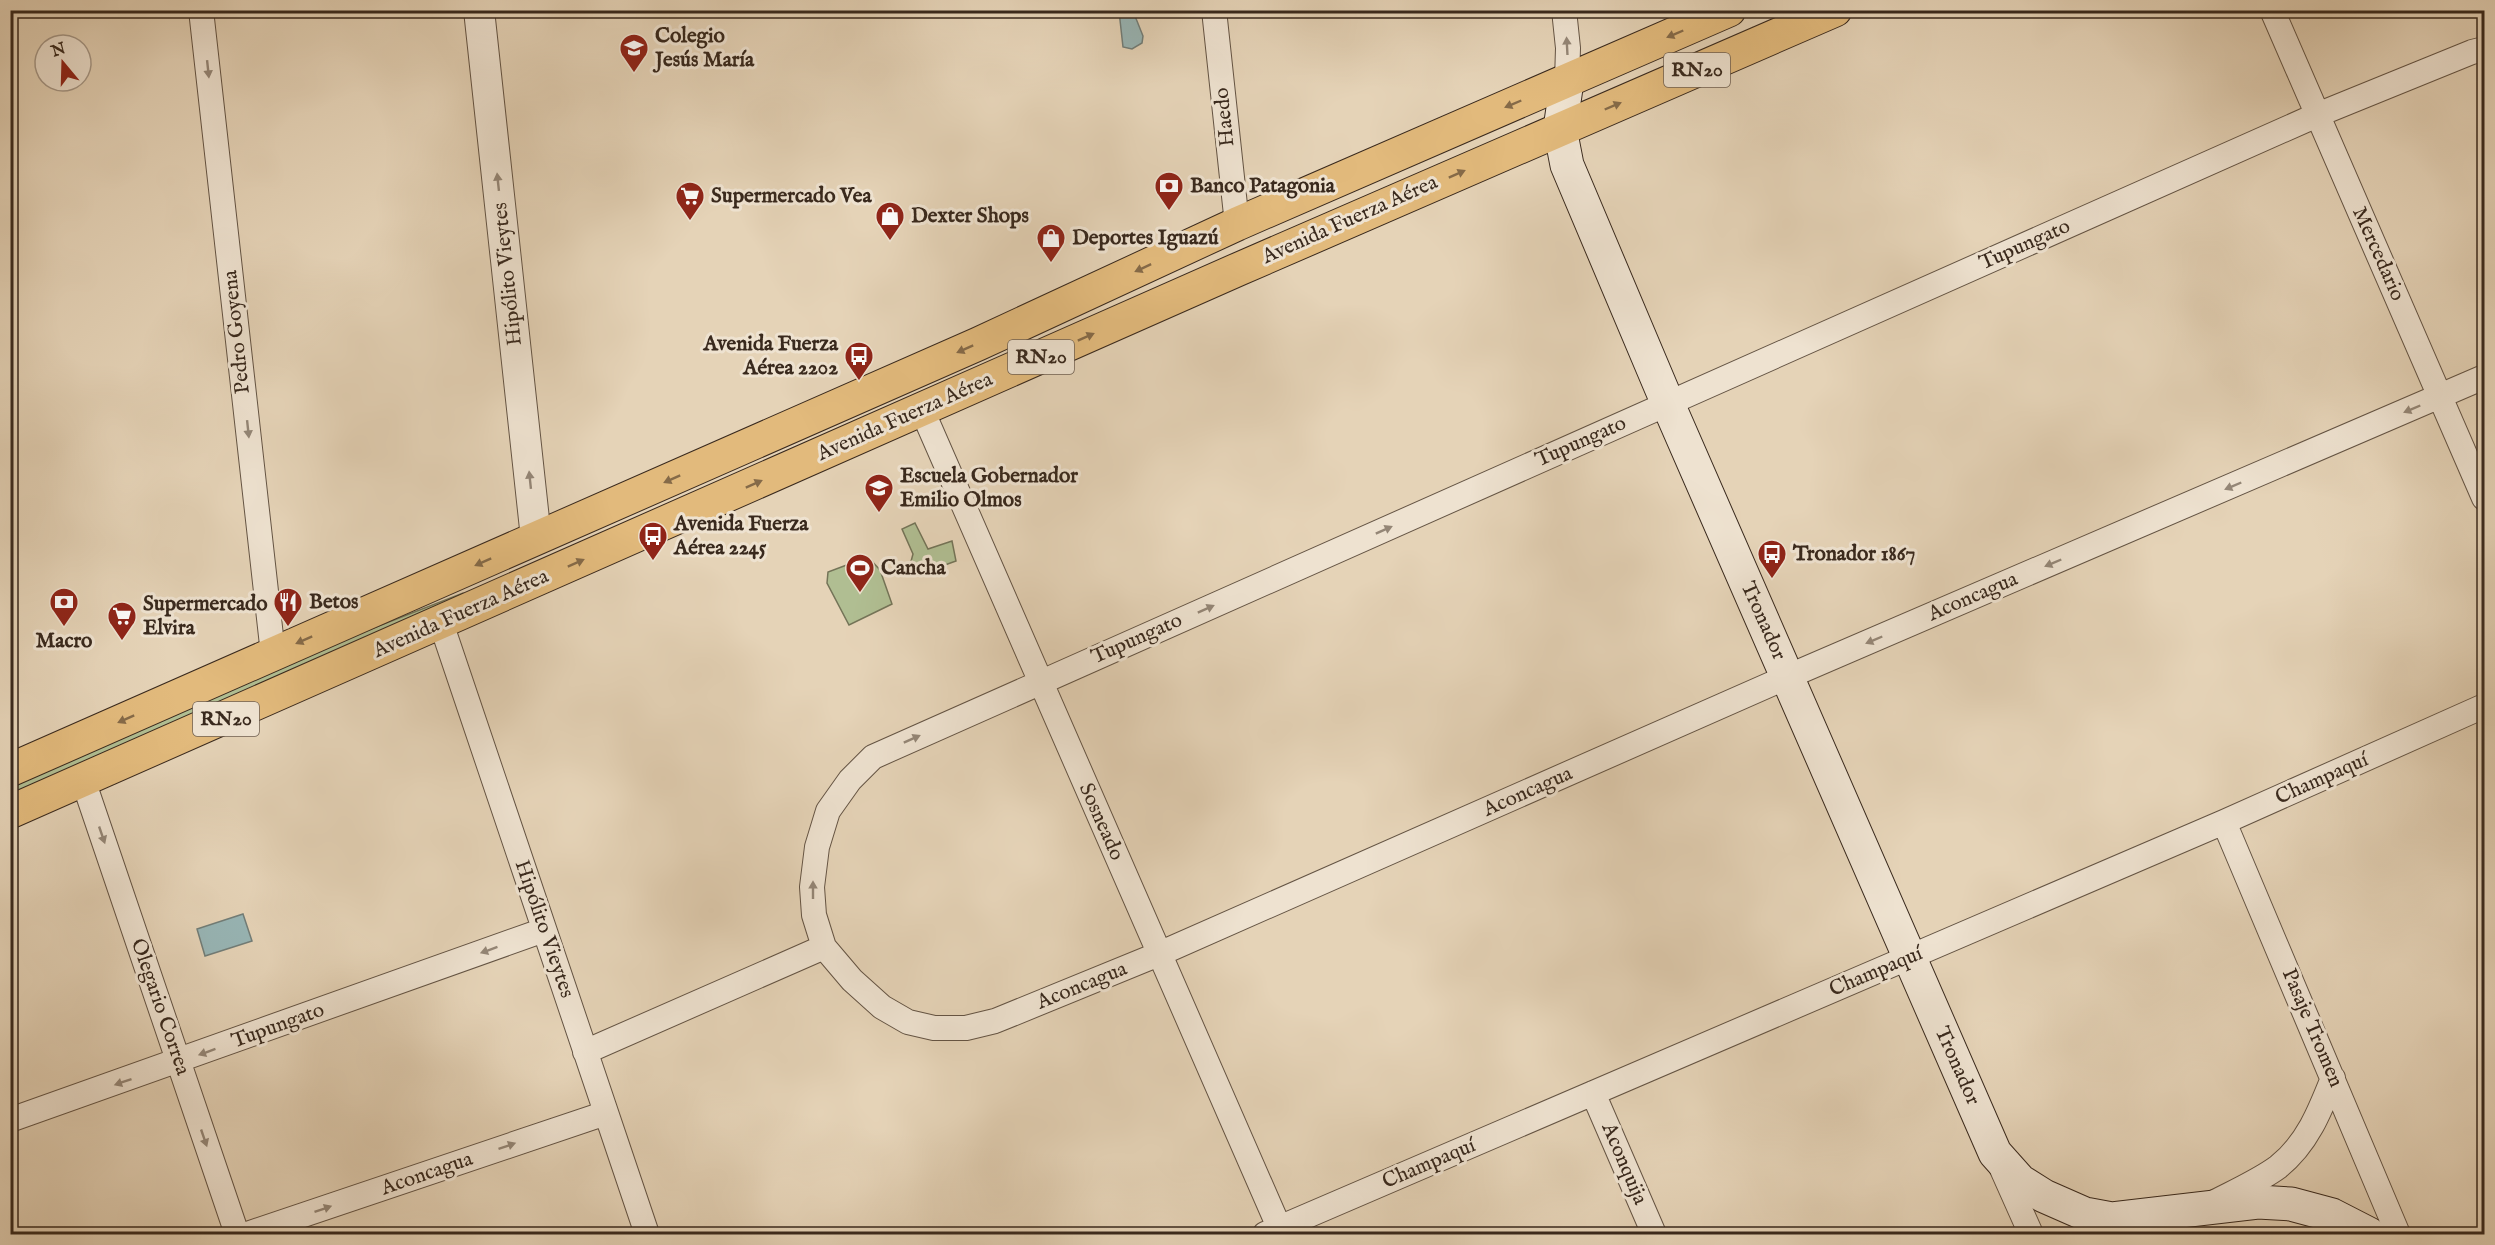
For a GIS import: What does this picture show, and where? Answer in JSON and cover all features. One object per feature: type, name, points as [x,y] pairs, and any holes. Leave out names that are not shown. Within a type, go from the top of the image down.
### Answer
[{"type":"main road","name":"Avenida Fuerza Aérea","points":[[11,766],[273,654],[967,348],[1237,224],[1729,10]]},
{"type":"main road","name":"Avenida Fuerza Aérea","points":[[10,812],[1835,10]]},
{"type":"main road","name":"Tronador","points":[[1567,81],[1560,129],[1567,165],[1668,404],[1995,1153],[2020,1181],[2044,1196],[2085,1214],[2153,1224],[2208,1206],[2258,1202],[2291,1204],[2332,1215],[2369,1234]]},
{"type":"street","name":"Pedro Goyena","points":[[201,10],[273,654]]},
{"type":"street","name":"Hipólito Vieytes","points":[[479,10],[536,538]]},
{"type":"street","name":"Haedo","points":[[1214,10],[1237,224]]},
{"type":"street","points":[[1564,10],[1568,48],[1567,81]]},
{"type":"street","name":"Mercedario","points":[[2272,10],[2484,498]]},
{"type":"street","name":"Tupungato","points":[[825,947],[814,915],[812,887],[817,848],[828,811],[850,780],[873,757],[2317,116],[2484,49]]},
{"type":"street","name":"Aconcagua","points":[[825,947],[852,980],[882,1007],[908,1022],[934,1028],[966,1028],[995,1021],[1159,954],[1787,677],[2484,377]]},
{"type":"street","name":"Sosneado","points":[[922,410],[1159,954],[1275,1232]]},
{"type":"street","points":[[523,587],[536,538]]},
{"type":"street","name":"Hipólito Vieytes","points":[[441,623],[647,1234]]},
{"type":"street","name":"Champaquí","points":[[1275,1232],[2224,822],[2484,706]]},
{"type":"street","name":"Olegario Correa","points":[[83,780],[237,1234]]},
{"type":"street","name":"Pasaje Tromen","points":[[2224,822],[2398,1234]]},
{"type":"street","name":"Tupungato","points":[[10,1120],[178,1063],[544,930]]},
{"type":"street","points":[[585,1052],[825,947]]},
{"type":"street","name":"Tronador","points":[[2208,1206],[2277,1167],[2301,1143],[2317,1119],[2333,1078]]},
{"type":"street","name":"Aconquija","points":[[1593,1093],[1654,1234]]},
{"type":"street","name":"Aconcagua","points":[[247,1234],[606,1113]]},
{"type":"street","name":"Tronador","points":[[1995,1153],[2031,1234]]},
{"type":"green space","points":[[915,523],[928,549],[952,541],[956,561],[917,575],[910,565],[913,554],[902,529]]},
{"type":"green space","name":"Cancha","points":[[868,557],[880,570],[892,604],[849,625],[827,583],[828,572]]},
{"type":"green space","points":[[463,593],[468,597],[11,813],[10,770]]},
{"type":"water","points":[[1119,11],[1133,11],[1143,36],[1142,43],[1132,49],[1123,47]]},
{"type":"water","points":[[243,914],[252,941],[205,956],[197,929]]},
{"type":"place","name":"Colegio Jesús María","points":[[634,74]]},
{"type":"place","name":"Banco Patagonia","points":[[1169,212]]},
{"type":"place","name":"Supermercado Vea","points":[[690,222]]},
{"type":"place","name":"Dexter Shops","points":[[890,242]]},
{"type":"place","name":"Deportes Iguazú","points":[[1051,264]]},
{"type":"place","name":"Avenida Fuerza Aérea 2202","points":[[859,382]]},
{"type":"place","name":"Escuela Gobernador Emilio Olmos","points":[[879,514]]},
{"type":"place","name":"Avenida Fuerza Aérea 2245","points":[[653,562]]},
{"type":"place","name":"Tronador 1867","points":[[1772,580]]},
{"type":"place","name":"Cancha","points":[[860,594]]},
{"type":"place","name":"Macro","points":[[64,628]]},
{"type":"place","name":"Betos","points":[[288,628]]},
{"type":"place","name":"Supermercado Elvira","points":[[122,642]]}]
